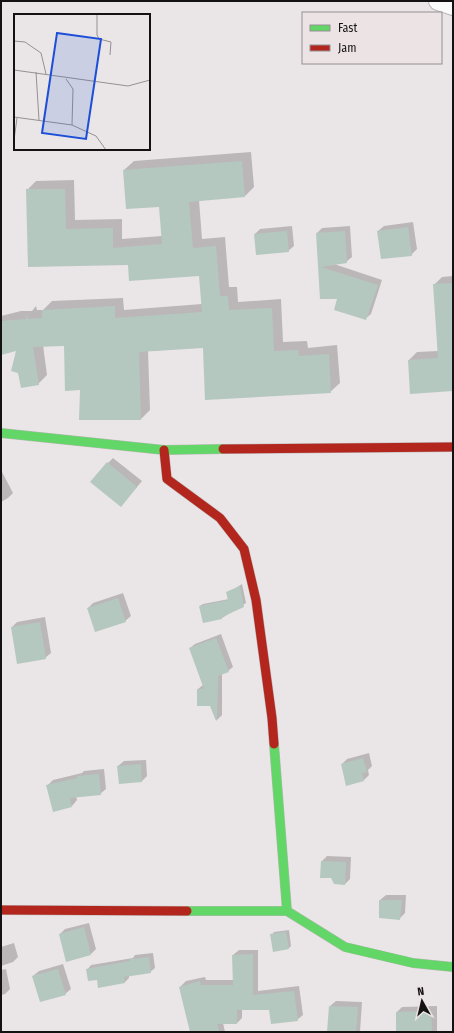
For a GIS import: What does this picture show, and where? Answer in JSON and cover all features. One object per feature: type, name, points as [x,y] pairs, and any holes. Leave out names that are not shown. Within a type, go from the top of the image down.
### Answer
[{"type":"street","points":[[438,1],[453,6]]},
{"type":"street","points":[[1,433],[164,450],[453,447]]},
{"type":"street","points":[[164,450],[167,479],[220,518],[244,549],[256,600],[272,718],[287,911]]},
{"type":"street","points":[[1,910],[287,911],[345,947],[413,963],[453,967]]},
{"type":"building","points":[[242,161],[245,197],[189,202],[193,248],[216,246],[220,296],[228,296],[229,310],[272,308],[274,351],[298,350],[299,356],[329,354],[331,393],[205,400],[203,348],[139,352],[141,420],[79,420],[80,390],[65,391],[64,346],[33,347],[39,385],[21,388],[18,373],[11,371],[16,351],[1,355],[1,321],[26,319],[27,314],[28,319],[42,318],[42,310],[115,306],[115,318],[202,312],[199,276],[129,281],[128,265],[28,267],[26,189],[65,189],[66,229],[113,228],[113,248],[162,244],[159,207],[126,209],[123,170]]},
{"type":"building","points":[[408,227],[412,256],[381,259],[377,231]]},
{"type":"building","points":[[287,231],[289,252],[256,255],[254,234]]},
{"type":"building","points":[[345,231],[347,263],[321,267],[378,285],[366,320],[334,310],[337,299],[320,299],[316,233]]},
{"type":"building","points":[[453,283],[453,391],[410,394],[408,360],[438,358],[433,284]]},
{"type":"building","points":[[107,462],[137,487],[121,507],[90,482]]},
{"type":"building","points":[[240,586],[244,607],[222,617],[222,619],[203,623],[199,606],[228,600],[226,592]]},
{"type":"building","points":[[118,598],[126,622],[95,632],[87,608]]},
{"type":"building","points":[[40,622],[46,659],[17,664],[11,627]]},
{"type":"building","points":[[216,638],[229,672],[218,676],[216,721],[210,706],[197,706],[197,689],[204,689],[189,648]]},
{"type":"building","points":[[363,758],[367,772],[362,773],[364,781],[346,786],[341,764]]},
{"type":"building","points":[[141,764],[142,782],[119,784],[117,766]]},
{"type":"building","points":[[99,774],[101,795],[70,798],[72,807],[53,812],[46,785],[77,778],[77,776]]},
{"type":"building","points":[[321,861],[346,862],[345,885],[334,884],[331,878],[320,878]]},
{"type":"building","points":[[379,900],[402,900],[400,920],[379,918]]},
{"type":"building","points":[[84,927],[91,955],[66,962],[59,934]]},
{"type":"building","points":[[286,932],[289,949],[273,952],[270,934]]},
{"type":"building","points":[[253,954],[253,995],[294,991],[298,1021],[271,1024],[269,1010],[237,1010],[237,1024],[217,1024],[219,1032],[190,1032],[179,987],[200,981],[201,985],[233,985],[232,955]]},
{"type":"building","points":[[149,957],[151,973],[124,977],[125,983],[98,988],[97,980],[88,981],[86,969],[130,961],[130,959]]},
{"type":"building","points":[[58,969],[66,995],[40,1002],[32,976]]},
{"type":"building","points":[[329,1006],[358,1007],[356,1032],[327,1032]]},
{"type":"building","points":[[431,1011],[432,1032],[396,1032],[396,1012]]},
{"type":"traffic: fast","points":[[1,433],[164,450],[223,449]]},
{"type":"traffic: fast","points":[[274,744],[287,911]]},
{"type":"traffic: fast","points":[[187,911],[287,911],[345,947],[413,963],[453,967]]},
{"type":"traffic: jam","points":[[223,449],[453,447]]},
{"type":"traffic: jam","points":[[164,450],[167,479],[220,518],[244,549],[256,600],[272,718],[274,744]]},
{"type":"traffic: jam","points":[[1,910],[187,911]]}]
